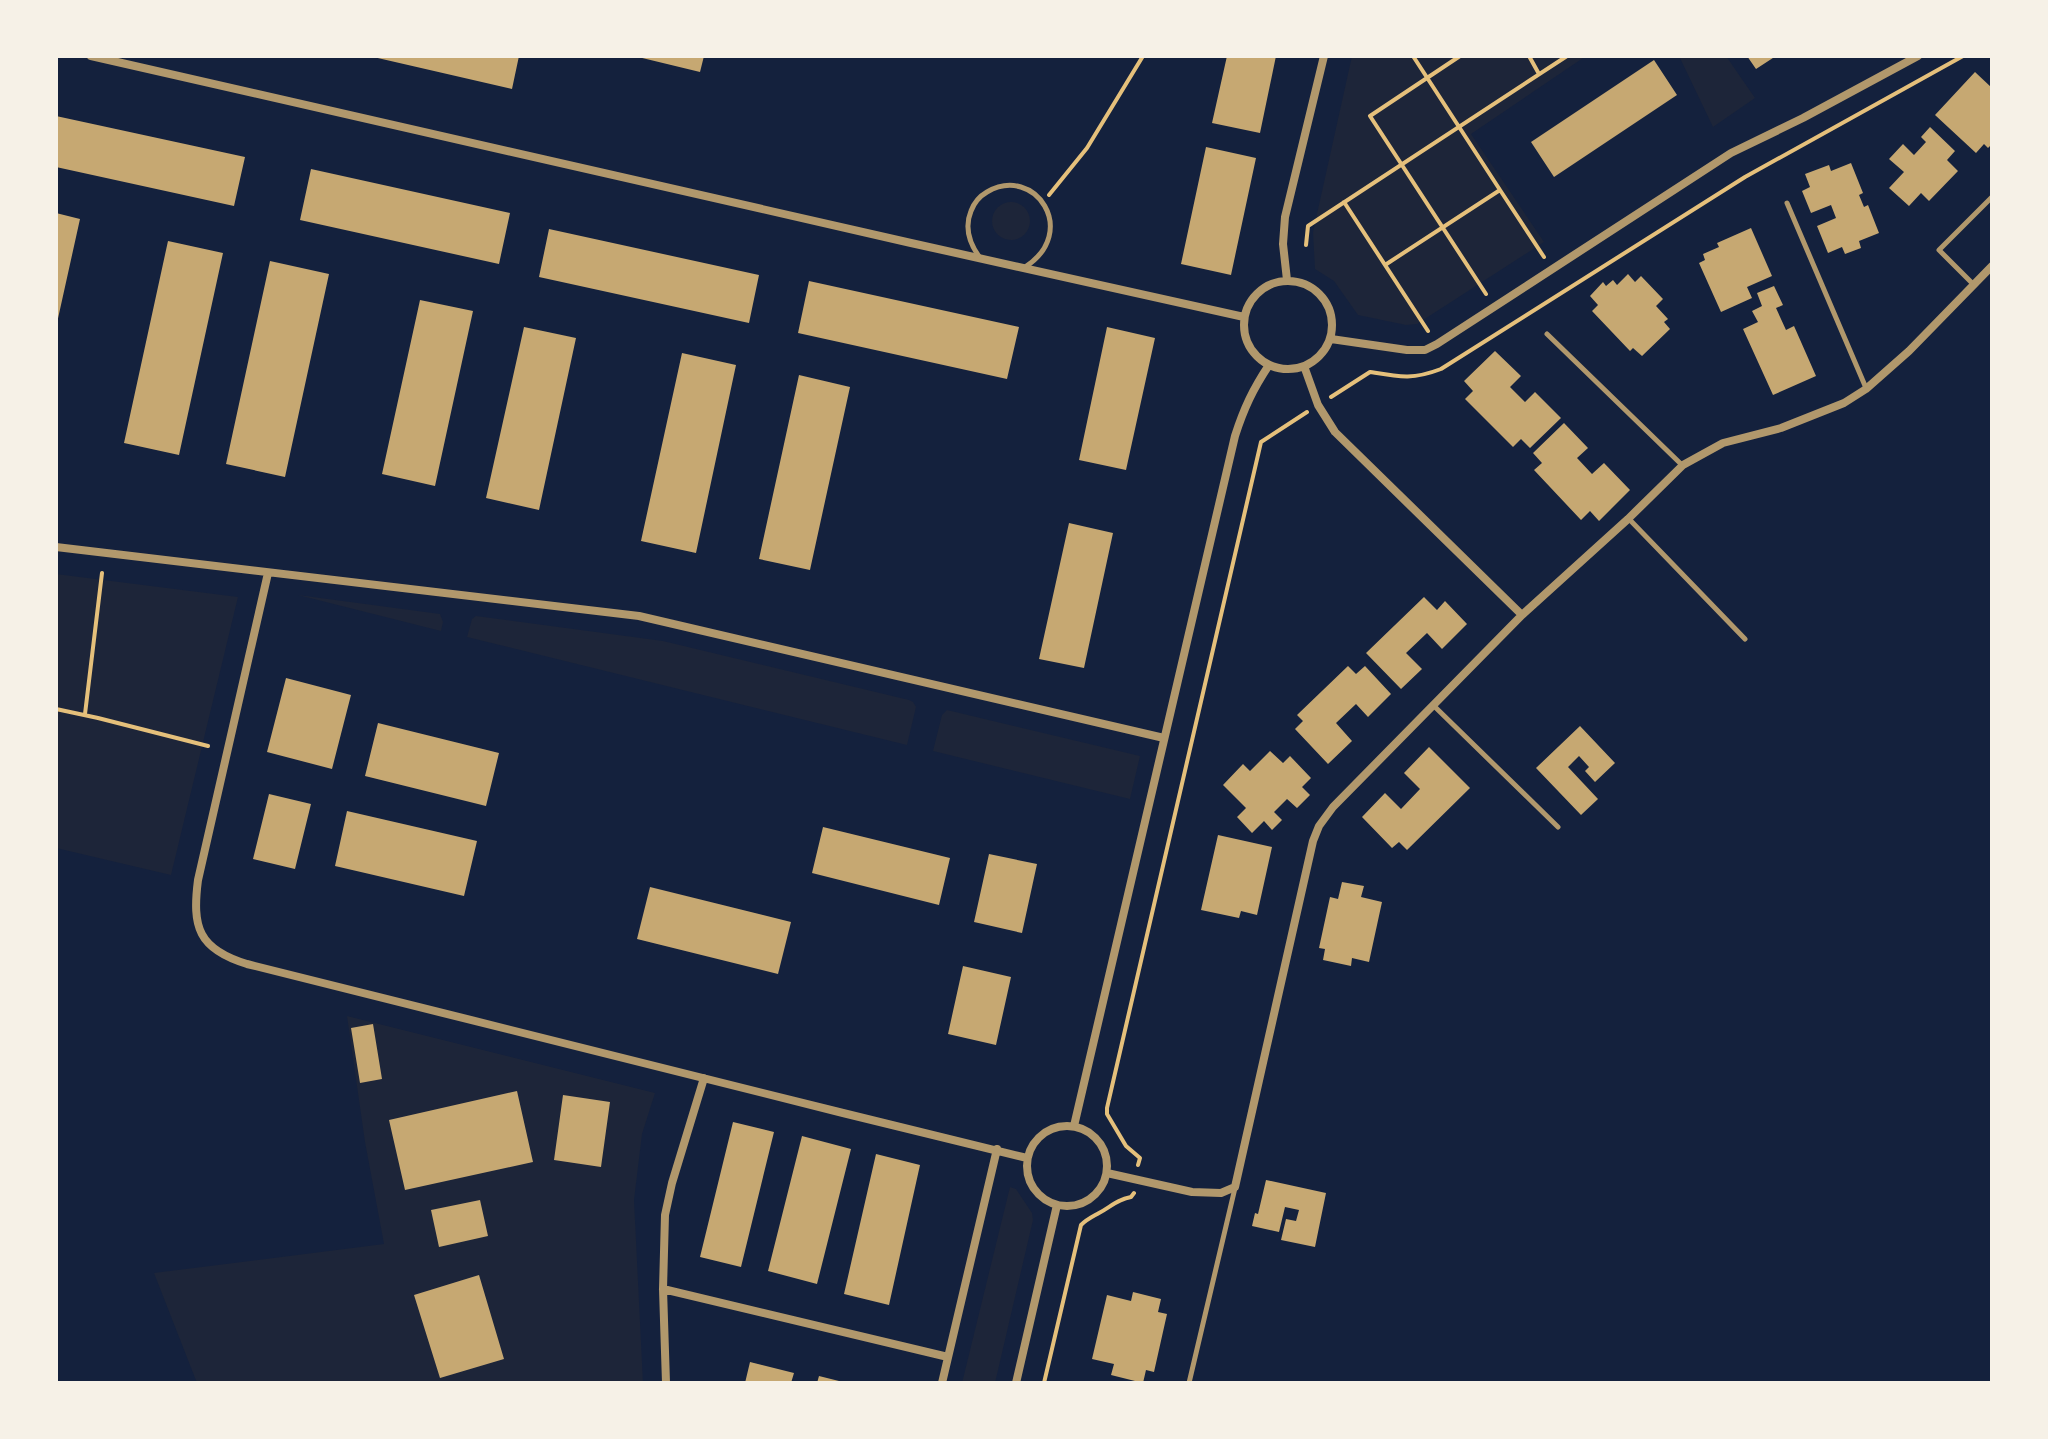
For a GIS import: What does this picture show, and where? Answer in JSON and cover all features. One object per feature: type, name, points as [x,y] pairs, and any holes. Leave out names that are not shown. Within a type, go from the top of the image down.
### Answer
[{"type":"street","points":[[91,56],[1244,317]]},
{"type":"street","points":[[1287,280],[1283,244],[1285,217],[1324,56]]},
{"type":"street","points":[[1331,339],[1425,350],[1731,153],[1918,56]]},
{"type":"street","points":[[1107,1173],[1192,1192],[1221,1193],[1235,1187],[1313,841],[1319,826],[1333,807],[1522,615],[1683,465],[1723,443],[1781,428],[1844,403],[1866,389],[1909,351],[1992,266]]},
{"type":"street","points":[[1287,280],[1314,288],[1324,298],[1333,324],[1331,339],[1316,360],[1293,369],[1281,369],[1257,357],[1244,332],[1244,317],[1248,305],[1264,287],[1287,280]]},
{"type":"street","points":[[1074,1126],[1235,436],[1245,405],[1269,365]]},
{"type":"street","points":[[1304,366],[1318,405],[1335,432],[1522,615]]},
{"type":"street","points":[[56,547],[639,616],[1164,738]]},
{"type":"street","points":[[268,573],[194,906],[198,927],[208,944],[218,952],[247,964],[1027,1158]]},
{"type":"street","points":[[666,1383],[663,1289],[665,1215],[704,1078]]},
{"type":"street","points":[[1074,1126],[1084,1129],[1100,1143],[1107,1162],[1107,1173],[1104,1183],[1089,1200],[1069,1206],[1057,1205],[1036,1192],[1030,1182],[1027,1158],[1039,1136],[1050,1129],[1074,1126]]},
{"type":"street","points":[[942,1383],[997,1149]]},
{"type":"street","points":[[1016,1383],[1057,1205]]},
{"type":"street","points":[[663,1289],[948,1357]]},
{"type":"lane","points":[[980,259],[967,233],[973,205],[995,188],[1010,185],[1037,195],[1051,220],[1051,235],[1046,248],[1025,267]]},
{"type":"lane","points":[[1973,284],[1939,250],[1992,197]]},
{"type":"lane","points":[[1787,203],[1866,389]]},
{"type":"lane","points":[[1547,334],[1683,465]]},
{"type":"lane","points":[[1628,519],[1745,639]]},
{"type":"lane","points":[[1433,705],[1558,827]]},
{"type":"lane","points":[[1189,1383],[1235,1187]]},
{"type":"path","points":[[1042,202],[1087,148],[1143,56]]},
{"type":"path","points":[[1413,56],[1553,269]]},
{"type":"path","points":[[1460,56],[1370,116],[1494,308]]},
{"type":"path","points":[[1529,56],[1539,74]]},
{"type":"path","points":[[1306,245],[1308,226],[1567,56]]},
{"type":"path","points":[[1044,1383],[1081,1225],[1134,1193],[1140,1158],[1126,1146],[1107,1114],[1107,1108],[1261,442],[1370,372],[1408,378],[1423,376],[1458,359],[1745,177],[1963,56]]},
{"type":"path","points":[[1385,265],[1500,190]]},
{"type":"path","points":[[1344,202],[1437,344]]},
{"type":"path","points":[[85,715],[102,573]]},
{"type":"path","points":[[56,709],[208,746]]},
{"type":"shaded area","points":[[1352,56],[1586,56],[1471,134],[1544,242],[1417,324],[1406,325],[1358,315],[1334,281],[1315,269],[1313,232]]},
{"type":"shaded area","points":[[1679,56],[1726,56],[1755,98],[1713,127]]},
{"type":"shaded area","points":[[1011,202],[1025,207],[1030,221],[1025,235],[1011,240],[997,235],[992,221],[997,207]]},
{"type":"shaded area","points":[[56,574],[238,597],[171,875],[56,848]]},
{"type":"shaded area","points":[[298,595],[440,614],[443,622],[441,631]]},
{"type":"shaded area","points":[[476,616],[663,641],[909,700],[916,707],[907,745],[467,637],[472,619]]},
{"type":"shaded area","points":[[947,710],[1140,756],[1130,799],[933,751],[942,715]]},
{"type":"shaded area","points":[[347,1016],[655,1093],[642,1134],[634,1200],[643,1383],[197,1383],[154,1273],[384,1244],[365,1142]]},
{"type":"shaded area","points":[[1010,1187],[1016,1189],[1032,1213],[1033,1220],[995,1383],[962,1383]]},
{"type":"building","points":[[369,56],[519,56],[512,89]]},
{"type":"building","points":[[634,56],[704,56],[700,72]]},
{"type":"building","points":[[1227,56],[1276,56],[1260,133],[1212,123]]},
{"type":"building","points":[[1747,56],[1776,56],[1756,69]]},
{"type":"building","points":[[1654,60],[1677,95],[1554,177],[1531,142]]},
{"type":"building","points":[[1975,72],[1992,88],[1992,144],[1988,148],[1984,144],[1976,153],[1935,115]]},
{"type":"building","points":[[56,116],[245,157],[234,206],[56,167]]},
{"type":"building","points":[[1930,127],[1955,151],[1947,160],[1958,171],[1929,201],[1921,193],[1909,206],[1889,188],[1904,172],[1889,159],[1903,144],[1914,155],[1926,142],[1921,137]]},
{"type":"building","points":[[1206,147],[1256,158],[1231,275],[1181,264]]},
{"type":"building","points":[[1851,163],[1863,193],[1859,195],[1864,207],[1868,205],[1879,233],[1859,241],[1861,248],[1845,254],[1842,247],[1828,253],[1817,226],[1836,218],[1831,205],[1811,213],[1802,191],[1810,187],[1805,174],[1829,165],[1831,171]]},
{"type":"building","points":[[311,169],[510,213],[499,264],[300,220]]},
{"type":"building","points":[[56,213],[80,219],[57,323],[56,323]]},
{"type":"building","points":[[1751,228],[1772,276],[1747,287],[1752,298],[1721,312],[1699,263],[1705,260],[1703,254],[1719,247],[1717,243]]},
{"type":"building","points":[[549,229],[759,275],[749,323],[539,277]]},
{"type":"building","points":[[168,241],[223,253],[179,455],[124,443]]},
{"type":"building","points":[[270,261],[329,274],[285,477],[226,464]]},
{"type":"building","points":[[1628,274],[1635,282],[1641,276],[1663,299],[1656,306],[1668,319],[1664,322],[1670,329],[1642,356],[1633,348],[1630,351],[1592,311],[1598,305],[1590,296],[1603,282],[1606,286],[1613,280],[1617,285]]},
{"type":"building","points":[[809,281],[1019,327],[1007,379],[798,333]]},
{"type":"building","points":[[1774,286],[1783,305],[1776,308],[1786,330],[1794,326],[1816,376],[1773,395],[1743,329],[1758,322],[1752,311],[1762,306],[1757,293]]},
{"type":"building","points":[[420,300],[473,311],[435,486],[382,474]]},
{"type":"building","points":[[524,327],[576,338],[539,510],[486,498]]},
{"type":"building","points":[[1107,327],[1155,338],[1126,470],[1079,460]]},
{"type":"building","points":[[1495,351],[1521,376],[1510,387],[1525,402],[1535,392],[1561,418],[1530,448],[1521,439],[1513,447],[1465,399],[1473,391],[1464,381]]},
{"type":"building","points":[[682,353],[736,365],[696,553],[641,541]]},
{"type":"building","points":[[799,375],[850,387],[810,570],[759,559]]},
{"type":"building","points":[[1564,423],[1588,448],[1577,458],[1592,474],[1604,463],[1630,490],[1599,521],[1590,511],[1581,520],[1534,470],[1542,463],[1533,453]]},
{"type":"building","points":[[1069,523],[1113,533],[1084,668],[1039,659]]},
{"type":"building","points":[[1424,597],[1437,610],[1445,601],[1467,624],[1442,649],[1427,633],[1406,653],[1422,669],[1401,689],[1366,653]]},
{"type":"building","points":[[1348,666],[1356,674],[1365,666],[1391,694],[1368,717],[1356,704],[1336,723],[1352,741],[1328,764],[1295,729],[1303,721],[1297,715]]},
{"type":"building","points":[[286,678],[351,695],[332,769],[267,752]]},
{"type":"building","points":[[378,723],[499,753],[486,806],[365,776]]},
{"type":"building","points":[[1580,726],[1615,763],[1595,782],[1585,771],[1589,767],[1579,756],[1568,767],[1598,799],[1581,815],[1536,768]]},
{"type":"building","points":[[1429,747],[1470,788],[1407,850],[1399,842],[1392,848],[1362,817],[1385,793],[1401,809],[1420,789],[1404,773]]},
{"type":"building","points":[[1270,751],[1283,763],[1290,756],[1311,778],[1302,787],[1310,795],[1297,808],[1287,799],[1274,812],[1282,820],[1272,830],[1264,821],[1252,833],[1237,817],[1246,808],[1223,785],[1243,764],[1250,771]]},
{"type":"building","points":[[269,794],[311,804],[295,869],[253,859]]},
{"type":"building","points":[[347,811],[477,841],[464,896],[335,866]]},
{"type":"building","points":[[823,827],[950,858],[939,905],[812,873]]},
{"type":"building","points":[[1218,835],[1272,847],[1257,915],[1241,911],[1239,918],[1201,910]]},
{"type":"building","points":[[989,854],[1037,864],[1022,933],[974,922]]},
{"type":"building","points":[[1342,882],[1364,886],[1361,897],[1382,902],[1369,962],[1352,958],[1351,966],[1323,960],[1325,949],[1319,948],[1330,897],[1338,899]]},
{"type":"building","points":[[650,887],[791,922],[778,974],[637,939]]},
{"type":"building","points":[[963,966],[1011,977],[996,1045],[948,1034]]},
{"type":"building","points":[[373,1024],[382,1079],[360,1083],[351,1028]]},
{"type":"building","points":[[517,1091],[533,1162],[405,1190],[389,1120]]},
{"type":"building","points":[[563,1095],[610,1102],[601,1167],[554,1160]]},
{"type":"building","points":[[733,1122],[774,1132],[741,1267],[700,1257]]},
{"type":"building","points":[[802,1136],[851,1149],[817,1284],[768,1271]]},
{"type":"building","points":[[876,1154],[920,1165],[889,1305],[844,1294]]},
{"type":"building","points":[[1266,1180],[1326,1193],[1315,1247],[1281,1240],[1286,1219],[1296,1221],[1299,1210],[1285,1207],[1279,1232],[1252,1226]]},
{"type":"building","points":[[480,1200],[488,1236],[439,1247],[431,1210]]},
{"type":"building","points":[[479,1275],[504,1359],[440,1378],[414,1295]]},
{"type":"building","points":[[1133,1292],[1161,1299],[1158,1312],[1167,1314],[1154,1372],[1146,1370],[1143,1383],[1111,1375],[1114,1364],[1092,1359],[1107,1295],[1131,1301]]},
{"type":"building","points":[[750,1362],[794,1373],[791,1383],[745,1383]]},
{"type":"building","points":[[819,1376],[843,1382],[843,1383],[817,1383]]}]
